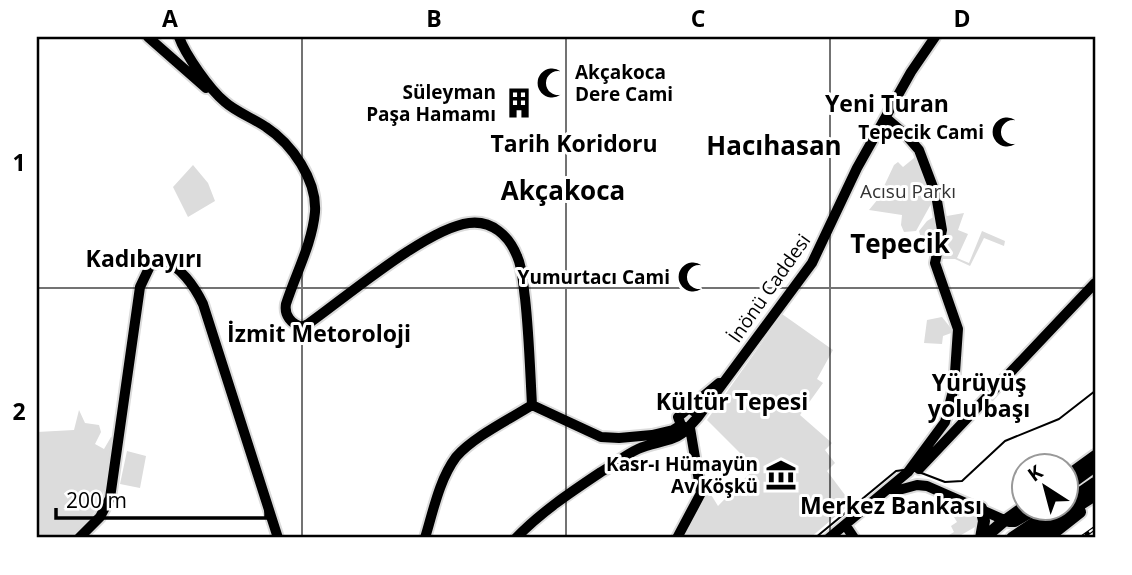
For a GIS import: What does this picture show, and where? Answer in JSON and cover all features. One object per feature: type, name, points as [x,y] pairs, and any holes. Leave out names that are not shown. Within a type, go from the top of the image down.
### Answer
[{"type":"highway","points":[[1080,493],[1095,483]]},
{"type":"highway","points":[[1027,538],[1095,497]]},
{"type":"highway","points":[[1047,538],[1095,497]]},
{"type":"highway","points":[[979,537],[984,516],[981,508]]},
{"type":"highway","points":[[979,537],[1005,520]]},
{"type":"highway","points":[[1012,538],[1037,522]]},
{"type":"main road","points":[[148,37],[225,102],[275,134],[304,169],[312,186],[315,211],[310,239],[286,308],[292,322],[302,327],[308,324],[440,233],[471,223],[489,225],[509,242],[520,264],[527,320],[532,405]]},
{"type":"main road","points":[[179,37],[186,52],[225,102]]},
{"type":"main road","name":"İnönü Caddesi","points":[[686,427],[698,417],[812,263],[857,168],[911,72],[935,37]]},
{"type":"main road","points":[[829,538],[908,472],[934,441],[948,416],[953,394],[958,329],[934,263],[942,230],[938,202],[919,150],[886,118]]},
{"type":"main road","points":[[79,538],[100,517],[110,498],[141,287],[150,266],[162,260],[170,263],[189,282],[205,310],[278,538]]},
{"type":"main road","points":[[837,538],[851,534],[932,456],[1095,283]]},
{"type":"main road","name":"İnönü Caddesi","points":[[689,408],[729,374]]},
{"type":"main road","points":[[953,394],[961,406],[973,414]]},
{"type":"main road","points":[[532,405],[584,431],[607,438],[652,435],[686,427]]},
{"type":"main road","points":[[425,538],[441,486],[457,457],[482,437],[532,405]]},
{"type":"main road","points":[[677,538],[701,496],[686,427],[678,417],[689,408],[698,417]]},
{"type":"main road","points":[[516,538],[554,505],[629,454],[645,446],[676,438],[686,427]]},
{"type":"main road","points":[[1080,466],[1095,455]]},
{"type":"main road","points":[[1080,478],[1095,467]]},
{"type":"main road","points":[[1080,484],[1095,474]]},
{"type":"main road","points":[[895,491],[922,485],[1005,520],[1010,518]]},
{"type":"green space","name":"Acısu Parkı","points":[[919,150],[936,195],[916,231],[904,232],[901,225],[902,215],[869,210],[878,199],[894,165],[898,162],[903,167]]},
{"type":"green space","points":[[193,165],[208,183],[215,201],[188,217],[173,187]]},
{"type":"green space","points":[[940,213],[941,217],[964,213],[958,230],[968,234],[957,258],[969,263],[982,231],[1005,241],[1004,246],[984,238],[970,266],[955,259],[934,259],[925,252],[919,231],[927,221]]},
{"type":"green space","points":[[782,314],[833,350],[817,379],[823,383],[800,415],[832,443],[825,450],[835,463],[827,471],[851,503],[810,538],[682,538],[705,496],[710,493],[718,506],[755,468],[707,420]]},
{"type":"green space","points":[[942,317],[954,332],[943,336],[942,344],[924,343],[927,320]]},
{"type":"green space","points":[[79,410],[85,423],[99,425],[101,432],[95,444],[104,449],[111,437],[115,439],[104,493],[92,515],[74,538],[37,538],[37,432],[74,430]]},
{"type":"green space","points":[[127,451],[146,456],[140,488],[120,484]]},
{"type":"green space","points":[[941,496],[971,512],[977,519],[975,527],[956,538],[944,538],[954,532],[951,526],[957,522]]},
{"type":"tram line","points":[[815,538],[896,471],[911,469],[945,482],[962,481],[1005,441],[1059,419],[1095,391]]},
{"type":"railway","points":[[1081,538],[1095,528]]},
{"type":"place","name":"Akçakoca Dere Cami","points":[[552,83]]},
{"type":"place","name":"Süleyman Paşa Hamamı","points":[[519,103]]},
{"type":"place","name":"Tepecik Cami","points":[[1007,132]]},
{"type":"place","name":"Yumurtacı Cami","points":[[693,277]]},
{"type":"place","name":"Kasr-ı Hümayün Av Köşkü","points":[[781,475]]},
{"type":"district","name":"Yeni Turan","points":[[887,104]]},
{"type":"district","name":"Tarih Koridoru","points":[[574,144]]},
{"type":"district","name":"Hacıhasan","points":[[774,146]]},
{"type":"district","name":"Akçakoca","points":[[563,191]]},
{"type":"district","name":"Tepecik","points":[[900,244]]},
{"type":"district","name":"Kadıbayırı","points":[[144,259]]},
{"type":"district","name":"İzmit Metoroloji","points":[[319,334]]},
{"type":"district","name":"Yürüyüş yolu başı","points":[[979,396]]},
{"type":"district","name":"Kültür Tepesi","points":[[732,402]]},
{"type":"district","name":"Merkez Bankası","points":[[891,506]]}]
